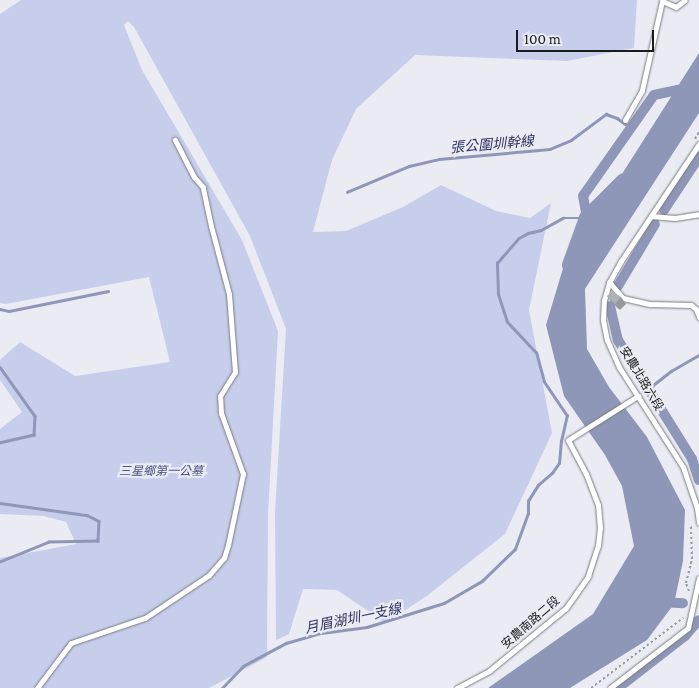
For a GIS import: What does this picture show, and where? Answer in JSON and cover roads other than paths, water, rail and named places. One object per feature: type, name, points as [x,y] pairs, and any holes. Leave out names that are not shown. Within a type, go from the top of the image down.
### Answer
[{"type":"lane","points":[[625,120],[642,90],[662,1],[676,7],[685,0]]},
{"type":"lane","points":[[37,688],[71,643],[145,618],[209,575],[224,558],[228,546],[243,474],[221,413],[220,396],[235,372],[229,294],[210,226],[203,187],[194,177],[175,140]]},
{"type":"lane","name":"安農北路六段","points":[[699,144],[609,282],[604,300],[603,320],[607,340],[619,367],[683,467],[698,508],[699,523]]},
{"type":"lane","points":[[651,216],[675,218],[699,214]]},
{"type":"lane","points":[[609,282],[624,298],[650,304],[691,305],[696,309],[699,317]]},
{"type":"lane","name":"安農南路二段","points":[[457,688],[489,671],[566,608],[588,576],[598,546],[600,528],[598,505],[586,474],[568,440],[638,396]]},
{"type":"lane","points":[[610,688],[688,628],[699,578]]},
{"type":"waterway","points":[[587,218],[583,196],[654,95],[688,88]]},
{"type":"waterway","name":"張公圍圳幹線","points":[[347,192],[409,166],[439,159],[550,149],[571,140],[606,114],[617,118],[630,127]]},
{"type":"waterway","points":[[664,210],[699,157]]},
{"type":"waterway","points":[[570,265],[587,218],[624,181]]},
{"type":"waterway","name":"月眉湖圳一支線","points":[[222,688],[243,666],[286,643],[321,633],[367,627],[444,603],[482,581],[515,549],[528,514],[528,501],[538,485],[552,473],[559,463],[561,441],[567,416],[544,382],[536,353],[507,322],[498,294],[497,263],[519,238],[528,233],[541,230],[563,218],[587,218]]},
{"type":"waterway","points":[[618,286],[655,224]]},
{"type":"waterway","points":[[0,309],[9,311],[108,291]]},
{"type":"waterway","points":[[610,306],[618,340],[692,459],[699,480]]},
{"type":"waterway","points":[[648,389],[671,371],[699,355]]},
{"type":"waterway","points":[[0,367],[35,416],[34,435],[0,443]]},
{"type":"waterway","points":[[0,503],[87,515],[99,521],[98,541],[49,542],[0,562]]},
{"type":"waterway","points":[[661,602],[683,603]]},
{"type":"waterway","points":[[618,688],[685,636],[699,620]]},
{"type":"park label","name":"三星鄉第一公墓","points":[[161,472]]}]
